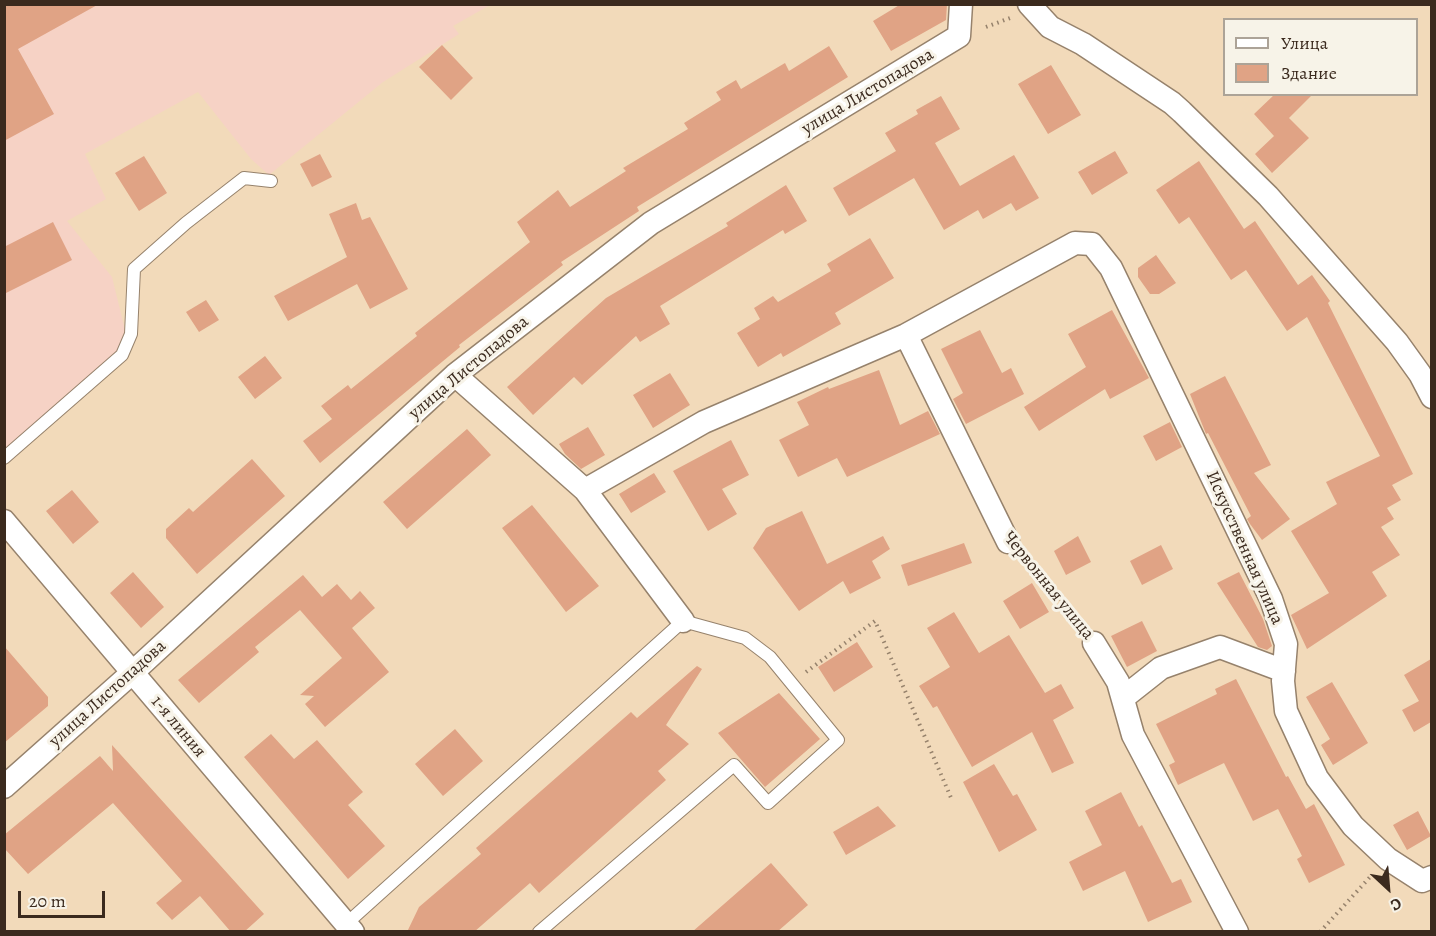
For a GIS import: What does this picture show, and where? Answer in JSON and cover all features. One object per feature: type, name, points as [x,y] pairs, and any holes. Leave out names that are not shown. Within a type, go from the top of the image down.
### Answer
[{"type":"street","points":[[959,36],[963,14],[961,4]]},
{"type":"street","points":[[1030,7],[1050,27],[1083,44],[1177,107],[1268,196],[1390,334],[1420,374],[1431,397]]},
{"type":"street","name":"улица Листопадова","points":[[4,787],[132,673],[455,375],[651,223],[959,36]]},
{"type":"street","name":"Искусственная улица","points":[[906,335],[1075,243],[1092,244],[1111,268],[1271,599],[1286,644],[1284,671],[1286,711],[1317,778],[1353,826],[1388,859],[1427,879]]},
{"type":"street","points":[[585,490],[704,422],[906,335]]},
{"type":"street","name":"Червонная улица","points":[[906,335],[1008,542]]},
{"type":"street","points":[[455,375],[585,490],[683,621]]},
{"type":"street","name":"1-я линия","points":[[4,521],[350,928]]},
{"type":"street","name":"Червонная улица","points":[[1094,643],[1118,682],[1133,735],[1237,932]]},
{"type":"street","points":[[1123,698],[1161,668],[1220,647],[1284,671]]},
{"type":"lane","points":[[4,458],[122,355],[131,334],[134,269],[186,223],[244,178],[271,181]]},
{"type":"lane","points":[[350,928],[683,621],[746,638],[770,657],[838,740],[768,803],[734,765],[539,932]]},
{"type":"path","points":[[959,36],[1030,7]]},
{"type":"path","name":"Червонная улица","points":[[1008,542],[1026,564],[1037,567],[1094,643]]},
{"type":"path","points":[[791,683],[874,621],[952,800]]},
{"type":"path","points":[[1320,932],[1388,859]]},
{"type":"shaded area","points":[[5,5],[490,5],[453,26],[459,34],[383,82],[269,175],[251,159],[198,92],[85,154],[106,199],[67,221],[112,277],[128,342],[5,453]]},
{"type":"building","points":[[4,4],[99,4],[18,49],[54,114],[4,141]]},
{"type":"building","points":[[901,4],[947,4],[946,20],[891,51],[873,21]]},
{"type":"building","points":[[442,45],[473,78],[451,100],[419,67]]},
{"type":"building","points":[[829,46],[848,77],[637,207],[639,211],[561,262],[563,265],[459,345],[460,347],[320,463],[303,441],[332,419],[321,406],[348,385],[351,389],[417,336],[415,333],[530,242],[517,222],[558,190],[570,207],[626,171],[623,168],[688,129],[684,123],[721,100],[716,92],[736,80],[741,89],[785,63],[789,71]]},
{"type":"building","points":[[1051,65],[1081,115],[1048,134],[1018,84]]},
{"type":"building","points":[[941,96],[960,129],[935,143],[960,186],[1014,155],[1039,198],[1016,211],[1011,203],[983,219],[978,210],[944,230],[914,178],[849,216],[833,188],[896,151],[885,133],[918,114],[916,110]]},
{"type":"building","points":[[1273,96],[1311,96],[1289,118],[1309,138],[1272,173],[1255,154],[1274,136],[1254,114]]},
{"type":"building","points":[[1115,151],[1128,173],[1092,195],[1078,172]]},
{"type":"building","points":[[320,154],[332,177],[312,187],[300,164]]},
{"type":"building","points":[[144,156],[167,193],[139,211],[115,173]]},
{"type":"building","points":[[1199,161],[1244,229],[1255,221],[1298,285],[1312,275],[1330,301],[1328,303],[1413,474],[1392,485],[1401,500],[1387,508],[1394,519],[1381,527],[1400,555],[1372,572],[1387,596],[1307,649],[1291,615],[1329,593],[1291,531],[1337,504],[1326,482],[1380,456],[1307,317],[1287,331],[1246,270],[1231,280],[1189,217],[1179,224],[1156,190]]},
{"type":"building","points":[[786,185],[807,221],[785,234],[783,230],[660,306],[670,324],[640,342],[636,336],[582,385],[574,377],[533,415],[507,387],[606,298],[728,226],[726,223]]},
{"type":"building","points":[[356,203],[362,220],[370,217],[408,289],[370,309],[357,284],[288,321],[274,296],[347,257],[329,214]]},
{"type":"building","points":[[53,222],[72,260],[4,294],[4,247]]},
{"type":"building","points":[[870,238],[894,278],[835,313],[841,324],[783,357],[781,353],[758,367],[737,333],[760,319],[754,308],[773,296],[778,302],[831,271],[827,264]]},
{"type":"building","points":[[1156,255],[1176,283],[1159,294],[1150,294],[1138,277],[1138,268]]},
{"type":"building","points":[[206,300],[219,320],[199,332],[186,312]]},
{"type":"building","points":[[1112,310],[1149,378],[1110,399],[1105,389],[1039,431],[1024,407],[1086,367],[1068,334]]},
{"type":"building","points":[[980,330],[1002,373],[1011,368],[1024,394],[966,424],[953,399],[963,393],[941,349]]},
{"type":"building","points":[[265,356],[282,378],[255,399],[238,377]]},
{"type":"building","points":[[879,370],[900,425],[928,411],[940,434],[847,477],[837,458],[798,477],[779,440],[809,425],[797,402],[828,387],[829,389]]},
{"type":"building","points":[[670,373],[690,405],[653,428],[633,395]]},
{"type":"building","points":[[1225,376],[1271,465],[1254,473],[1290,519],[1262,540],[1247,519],[1251,516],[1208,433],[1206,434],[1190,394]]},
{"type":"building","points":[[1170,422],[1182,447],[1156,461],[1143,436]]},
{"type":"building","points":[[588,427],[605,455],[581,469],[565,454],[559,444]]},
{"type":"building","points":[[467,429],[491,455],[407,529],[383,502]]},
{"type":"building","points":[[731,440],[749,475],[722,489],[737,514],[708,531],[673,471]]},
{"type":"building","points":[[252,459],[285,496],[197,574],[166,538],[166,529],[189,508],[193,512]]},
{"type":"building","points":[[654,473],[666,492],[631,513],[619,494]]},
{"type":"building","points":[[72,490],[99,522],[73,544],[46,511]]},
{"type":"building","points":[[532,505],[599,586],[566,612],[502,528]]},
{"type":"building","points":[[802,511],[827,564],[883,536],[890,549],[872,561],[881,578],[850,594],[843,581],[799,611],[753,548],[766,528]]},
{"type":"building","points":[[1078,536],[1091,562],[1066,575],[1054,551]]},
{"type":"building","points":[[964,543],[972,563],[908,586],[901,565]]},
{"type":"building","points":[[1161,545],[1173,569],[1142,585],[1130,561]]},
{"type":"building","points":[[133,572],[164,607],[141,628],[110,593]]},
{"type":"building","points":[[1239,572],[1263,619],[1272,646],[1267,650],[1258,647],[1217,583]]},
{"type":"building","points":[[303,575],[322,597],[337,584],[351,600],[360,591],[375,608],[352,628],[389,672],[325,727],[305,704],[314,696],[300,695],[342,658],[300,610],[255,647],[259,652],[199,703],[178,680]]},
{"type":"building","points":[[1032,583],[1049,612],[1020,629],[1003,601]]},
{"type":"building","points":[[954,612],[979,653],[1009,635],[1045,693],[1061,684],[1074,708],[1053,720],[1074,763],[1052,773],[1032,732],[972,767],[937,706],[933,708],[919,686],[950,667],[927,628]]},
{"type":"building","points":[[1142,621],[1157,651],[1127,667],[1111,636]]},
{"type":"building","points":[[857,642],[873,667],[834,692],[818,667]]},
{"type":"building","points":[[4,646],[48,697],[48,706],[4,743]]},
{"type":"building","points":[[1431,659],[1431,722],[1414,732],[1402,710],[1419,701],[1404,675]]},
{"type":"building","points":[[697,666],[702,669],[666,725],[689,744],[658,771],[666,780],[539,893],[530,883],[474,932],[407,932],[419,907],[481,854],[476,848],[631,712],[637,718]]},
{"type":"building","points":[[1236,679],[1286,777],[1288,776],[1306,809],[1314,804],[1345,865],[1309,883],[1297,859],[1302,856],[1278,809],[1253,821],[1224,763],[1178,785],[1169,765],[1175,762],[1156,724],[1217,694],[1215,689]]},
{"type":"building","points":[[1332,682],[1368,743],[1333,765],[1321,745],[1330,739],[1306,697]]},
{"type":"building","points":[[779,693],[820,739],[765,787],[718,733]]},
{"type":"building","points":[[455,729],[483,761],[443,796],[415,764]]},
{"type":"building","points":[[271,734],[294,759],[317,740],[363,792],[348,805],[385,846],[348,879],[244,757]]},
{"type":"building","points":[[112,745],[264,914],[244,932],[231,932],[200,896],[172,920],[156,903],[182,881],[113,803],[28,874],[4,848],[4,835],[100,756],[113,771]]},
{"type":"building","points":[[994,764],[1013,796],[1017,794],[1037,830],[999,852],[963,782]]},
{"type":"building","points":[[1121,792],[1139,827],[1142,825],[1172,883],[1181,879],[1192,902],[1148,922],[1125,871],[1083,891],[1069,862],[1102,845],[1085,811]]},
{"type":"building","points":[[878,806],[896,826],[846,855],[833,832]]},
{"type":"building","points":[[1418,811],[1431,836],[1407,850],[1393,825]]},
{"type":"building","points":[[771,863],[808,905],[777,932],[692,932]]}]
